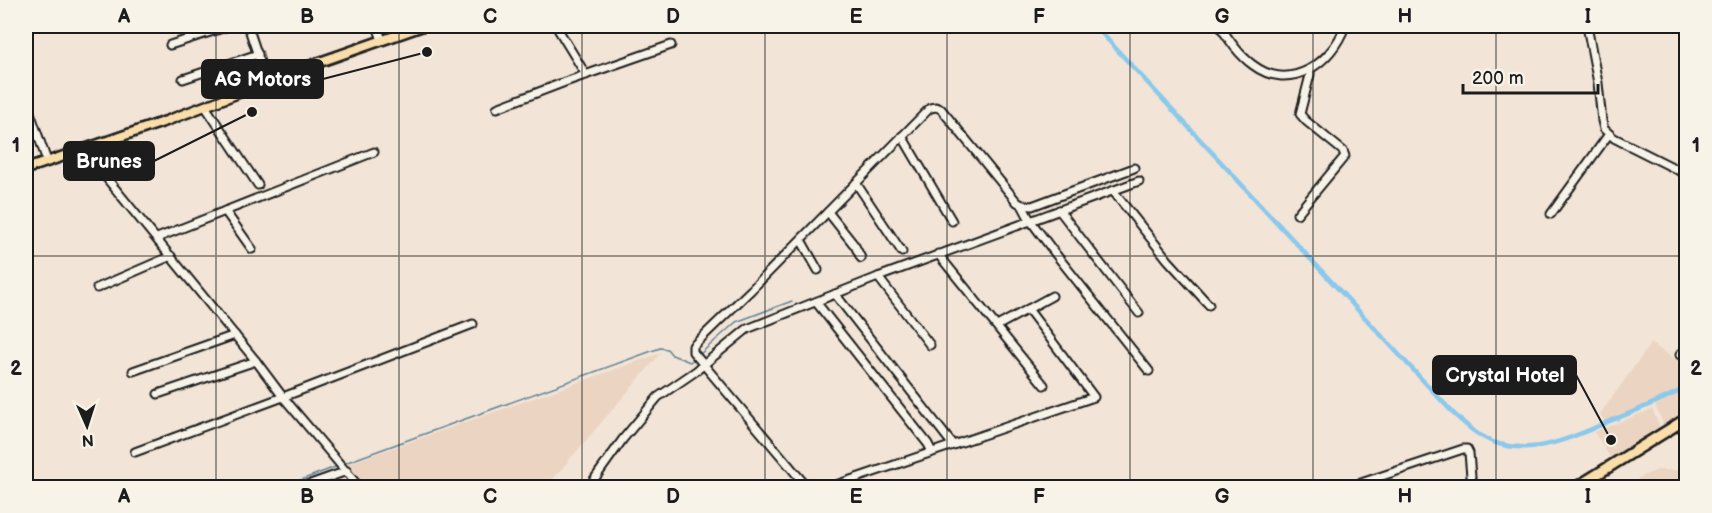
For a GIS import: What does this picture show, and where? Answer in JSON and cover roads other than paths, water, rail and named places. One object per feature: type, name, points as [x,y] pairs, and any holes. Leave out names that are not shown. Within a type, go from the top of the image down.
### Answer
[{"type":"highway","points":[[1575,488],[1686,419]]},
{"type":"highway","points":[[1587,488],[1686,426]]},
{"type":"main road","points":[[26,169],[423,26]]},
{"type":"street","points":[[170,45],[208,29],[229,26]]},
{"type":"street","points":[[248,26],[267,83]]},
{"type":"street","points":[[377,26],[382,40]]},
{"type":"street","points":[[556,26],[586,75]]},
{"type":"street","points":[[1220,26],[1254,66],[1279,75],[1294,75],[1310,71],[1330,52],[1345,26]]},
{"type":"street","points":[[1587,26],[1598,83],[1602,121],[1609,134],[1686,174]]},
{"type":"street","points":[[497,108],[671,45]]},
{"type":"street","points":[[183,79],[258,54]]},
{"type":"street","points":[[1297,214],[1344,156],[1343,151],[1300,114],[1310,71]]},
{"type":"street","points":[[26,101],[47,161]]},
{"type":"street","points":[[205,106],[258,185]]},
{"type":"street","points":[[808,488],[692,350],[694,344],[801,240],[930,108],[941,109],[1017,202],[1022,205],[1032,206],[1134,168]]},
{"type":"street","points":[[1551,214],[1609,134]]},
{"type":"street","points":[[902,136],[952,220]]},
{"type":"street","points":[[87,148],[95,164],[283,397],[360,488]]},
{"type":"street","points":[[157,238],[374,152]]},
{"type":"street","points":[[588,488],[623,439],[658,397],[700,359],[747,329],[878,276],[1139,181]]},
{"type":"street","points":[[856,183],[902,252]]},
{"type":"street","points":[[1113,191],[1168,260],[1209,306]]},
{"type":"street","points":[[1022,205],[1030,220],[1149,371]]},
{"type":"street","points":[[1059,210],[1139,313]]},
{"type":"street","points":[[225,211],[252,249]]},
{"type":"street","points":[[828,212],[855,246],[861,258]]},
{"type":"street","points":[[801,240],[818,270]]},
{"type":"street","points":[[938,254],[1044,385]]},
{"type":"street","points":[[97,288],[171,256]]},
{"type":"street","points":[[878,276],[930,345]]},
{"type":"street","points":[[835,294],[953,445]]},
{"type":"street","points":[[997,326],[1052,296]]},
{"type":"street","points":[[816,302],[932,452]]},
{"type":"street","points":[[827,488],[1094,397],[1028,309]]},
{"type":"street","points":[[135,452],[472,324]]},
{"type":"street","points":[[133,372],[235,335]]},
{"type":"street","points":[[1680,355],[1686,346]]},
{"type":"street","points":[[158,394],[256,361]]},
{"type":"street","points":[[1346,488],[1463,449],[1467,449],[1469,453],[1472,488]]},
{"type":"street","points":[[299,488],[344,467]]},
{"type":"waterway","points":[[1095,26],[1454,414],[1480,435],[1492,442],[1514,447],[1542,446],[1583,432],[1686,388]]},
{"type":"waterway","points":[[699,355],[736,322],[792,301]]},
{"type":"waterway","points":[[342,464],[660,348],[667,349],[672,355],[690,362],[695,358]]},
{"type":"waterway","points":[[280,488],[338,466]]},
{"type":"place","name":"AG Motors","points":[[427,52]]},
{"type":"place","name":"Brunes","points":[[252,112]]},
{"type":"place","name":"Crystal Hotel","points":[[1611,440]]}]
